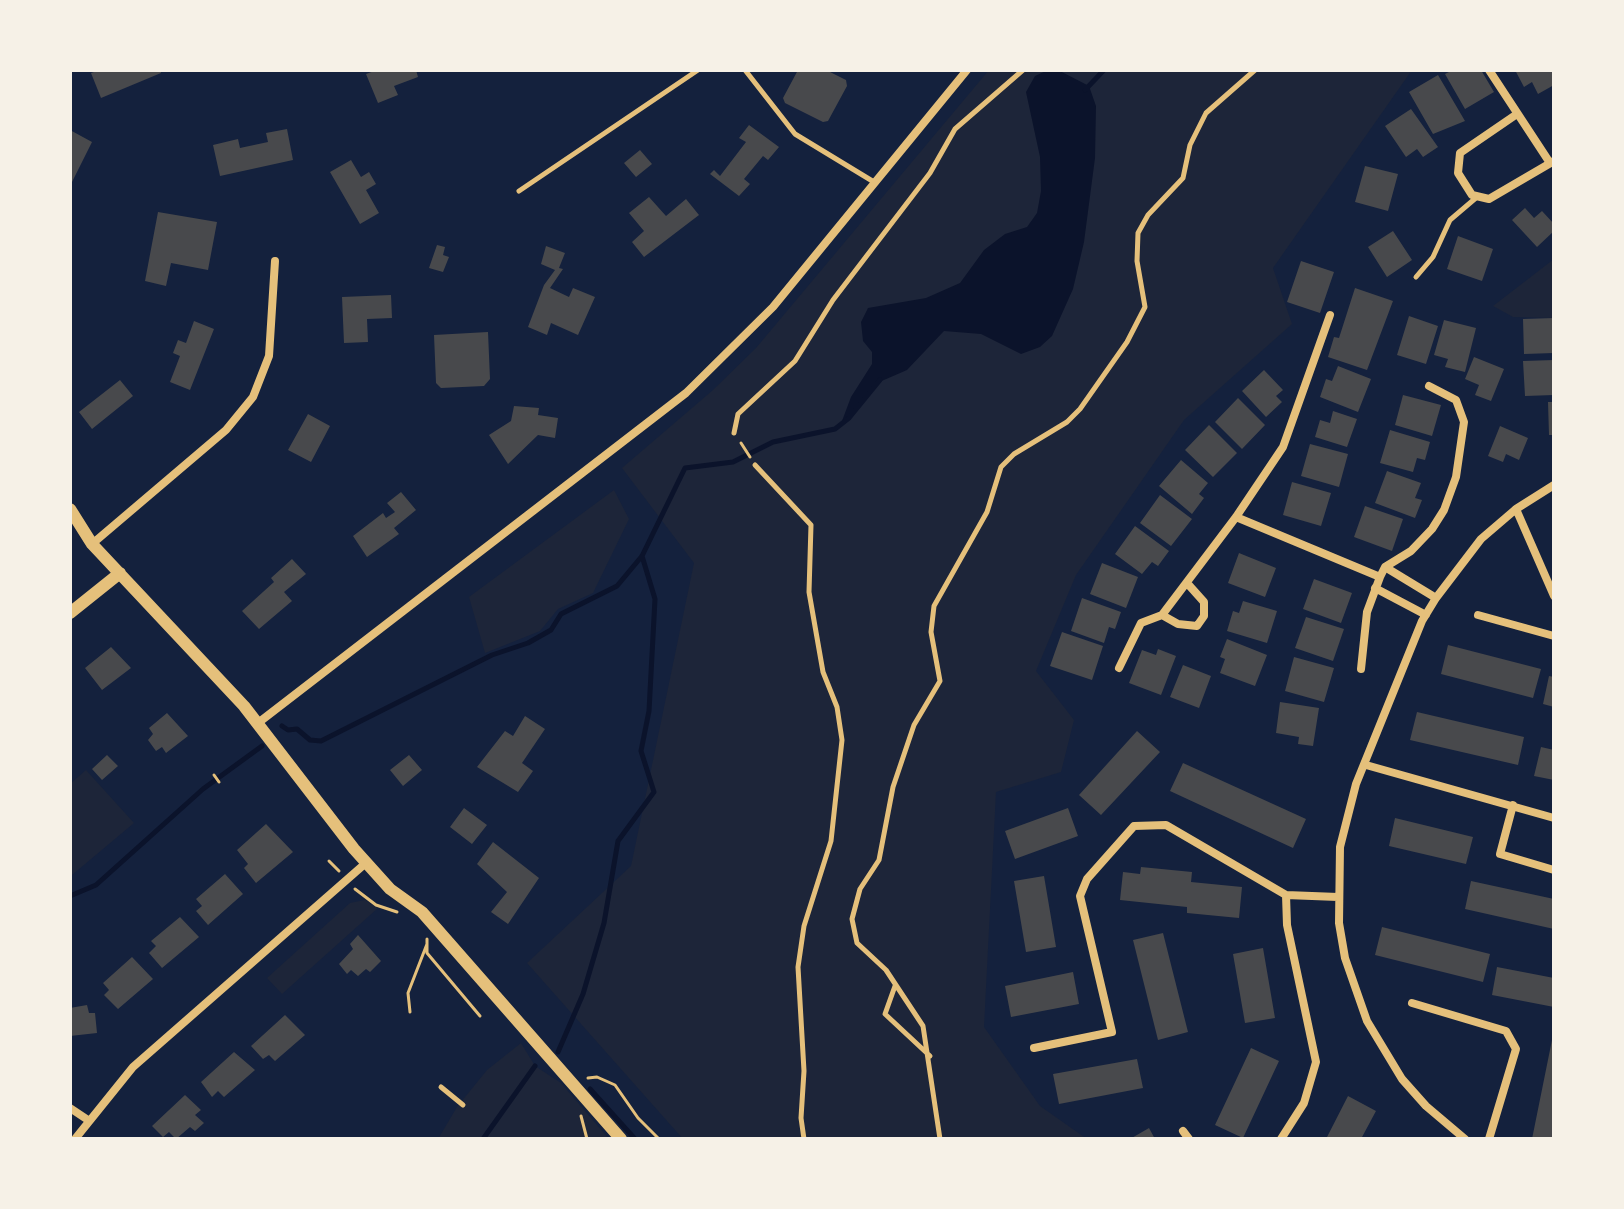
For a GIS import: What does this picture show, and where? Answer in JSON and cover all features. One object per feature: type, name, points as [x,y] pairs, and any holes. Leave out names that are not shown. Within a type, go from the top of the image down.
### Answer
[{"type":"street","points":[[258,723],[686,393],[773,307],[967,70]]},
{"type":"street","points":[[1489,70],[1552,162],[1489,199],[1472,195],[1458,173],[1460,153],[1517,114]]},
{"type":"street","points":[[92,544],[226,430],[253,397],[269,356],[275,261]]},
{"type":"street","points":[[1119,668],[1141,623],[1162,615],[1236,517],[1283,447],[1330,315]]},
{"type":"street","points":[[1361,669],[1367,612],[1380,577],[1385,567],[1411,551],[1432,529],[1444,510],[1456,477],[1464,422],[1456,400],[1429,386]]},
{"type":"street","points":[[1465,1139],[1426,1106],[1402,1079],[1367,1021],[1345,958],[1338,897],[1340,847],[1347,814],[1426,615],[1436,598],[1481,539],[1516,509],[1554,485]]},
{"type":"street","points":[[70,509],[92,544],[258,723],[317,804],[367,862],[399,897],[422,912],[621,1139]]},
{"type":"street","points":[[1516,509],[1554,596]]},
{"type":"street","points":[[1236,517],[1380,577]]},
{"type":"street","points":[[1385,567],[1436,598]]},
{"type":"street","points":[[70,613],[120,573]]},
{"type":"street","points":[[1162,615],[1178,624],[1197,626],[1204,616],[1204,602],[1187,583]]},
{"type":"street","points":[[1375,588],[1426,615]]},
{"type":"street","points":[[1478,615],[1554,636]]},
{"type":"street","points":[[1366,765],[1554,818]]},
{"type":"street","points":[[1513,805],[1500,854],[1554,870]]},
{"type":"street","points":[[1034,1048],[1112,1032],[1080,896],[1087,879],[1134,826],[1166,825],[1286,895],[1338,897]]},
{"type":"street","points":[[75,1139],[133,1067],[367,862]]},
{"type":"street","points":[[1281,1139],[1304,1103],[1316,1062],[1287,925],[1286,895]]},
{"type":"street","points":[[1412,1003],[1506,1031],[1516,1049],[1489,1139]]},
{"type":"street","points":[[70,1108],[88,1120]]},
{"type":"lane","points":[[519,191],[698,70]]},
{"type":"lane","points":[[745,70],[795,134],[875,183]]},
{"type":"lane","points":[[734,433],[738,414],[795,361],[833,300],[930,173],[955,129],[1023,70]]},
{"type":"lane","points":[[940,1139],[931,1057],[923,1026],[886,970],[857,943],[852,919],[860,889],[879,860],[893,787],[914,725],[940,681],[931,632],[934,606],[987,512],[1001,467],[1014,454],[1067,422],[1080,409],[1127,342],[1145,307],[1137,261],[1138,233],[1148,215],[1183,178],[1190,145],[1206,113],[1255,70]]},
{"type":"lane","points":[[1416,277],[1433,257],[1450,220],[1478,196]]},
{"type":"lane","points":[[755,465],[811,525],[809,592],[823,672],[837,707],[842,740],[831,841],[804,926],[798,967],[804,1139]]},
{"type":"lane","points":[[895,986],[885,1014],[931,1057]]},
{"type":"lane","points":[[441,1087],[463,1105]]},
{"type":"path","points":[[734,433],[755,465]]},
{"type":"path","points":[[214,775],[219,782]]},
{"type":"path","points":[[329,861],[364,898],[400,913]]},
{"type":"path","points":[[427,935],[427,953],[480,1016]]},
{"type":"path","points":[[410,1012],[408,993],[427,944]]},
{"type":"path","points":[[587,1139],[581,1114],[583,1085],[589,1078],[615,1085],[638,1118],[659,1139]]},
{"type":"shaded area","points":[[989,70],[1412,70],[1273,268],[1292,324],[1184,420],[1076,575],[1036,671],[1074,720],[1061,772],[996,792],[984,1027],[1040,1106],[1087,1139],[683,1139],[527,963],[631,866],[694,563],[622,468],[713,390],[756,348]]},
{"type":"shaded area","points":[[1048,70],[1058,70],[1089,86],[1096,106],[1095,158],[1084,242],[1073,289],[1052,336],[1040,347],[1021,354],[981,334],[944,331],[907,370],[877,383],[849,418],[842,421],[851,397],[872,364],[872,352],[863,341],[861,322],[868,308],[926,298],[960,283],[984,250],[1005,234],[1027,227],[1037,213],[1041,191],[1040,157],[1026,92],[1035,76]]},
{"type":"shaded area","points":[[1554,259],[1554,318],[1513,317],[1493,306]]},
{"type":"shaded area","points":[[614,490],[629,519],[593,593],[558,609],[540,631],[485,653],[469,597]]},
{"type":"shaded area","points":[[86,770],[134,823],[72,875],[70,784]]},
{"type":"shaded area","points":[[365,900],[378,908],[282,994],[267,978],[350,903]]},
{"type":"shaded area","points":[[521,1043],[535,1066],[561,1083],[609,1139],[438,1139],[457,1107],[487,1070]]},
{"type":"building","points":[[100,70],[160,70],[161,73],[101,98],[91,73]]},
{"type":"building","points":[[377,70],[416,70],[418,77],[394,86],[398,95],[378,103],[366,74]]},
{"type":"building","points":[[798,70],[826,70],[846,80],[847,86],[828,121],[823,122],[785,103],[783,98]]},
{"type":"building","points":[[1453,70],[1481,70],[1494,92],[1465,109],[1445,74]]},
{"type":"building","points":[[1515,70],[1554,70],[1554,85],[1538,94],[1532,82],[1524,87]]},
{"type":"building","points":[[1438,75],[1465,121],[1433,134],[1409,92]]},
{"type":"building","points":[[1411,109],[1438,147],[1423,157],[1417,149],[1406,157],[1385,126]]},
{"type":"building","points":[[749,125],[779,147],[768,160],[763,156],[744,179],[750,184],[739,196],[710,174],[714,170],[720,176],[746,142],[739,138]]},
{"type":"building","points":[[287,129],[293,160],[220,176],[213,145],[238,139],[240,148],[268,142],[266,133]]},
{"type":"building","points":[[70,130],[92,142],[70,186]]},
{"type":"building","points":[[640,150],[652,164],[636,177],[624,163]]},
{"type":"building","points":[[351,160],[361,177],[369,172],[376,184],[366,190],[379,213],[360,224],[330,172]]},
{"type":"building","points":[[1365,166],[1398,174],[1388,211],[1355,202]]},
{"type":"building","points":[[649,197],[666,216],[686,199],[699,215],[644,257],[632,242],[644,231],[629,213]]},
{"type":"building","points":[[1525,208],[1534,218],[1542,211],[1554,224],[1554,231],[1537,247],[1512,220]]},
{"type":"building","points":[[158,212],[217,222],[208,270],[171,263],[166,286],[145,281]]},
{"type":"building","points":[[1393,231],[1412,260],[1387,277],[1368,247]]},
{"type":"building","points":[[1458,236],[1493,249],[1482,281],[1447,269]]},
{"type":"building","points":[[437,245],[445,247],[443,255],[449,257],[443,272],[429,268]]},
{"type":"building","points":[[546,246],[565,253],[559,268],[563,269],[550,288],[569,297],[573,288],[595,297],[578,335],[551,323],[547,335],[528,327],[544,285],[555,270],[541,264]]},
{"type":"building","points":[[1301,261],[1334,272],[1320,313],[1287,302]]},
{"type":"building","points":[[1355,288],[1393,301],[1367,370],[1328,357],[1334,337],[1339,338]]},
{"type":"building","points":[[391,295],[392,318],[367,319],[368,342],[344,343],[342,297]]},
{"type":"building","points":[[1409,316],[1438,326],[1426,364],[1397,355]]},
{"type":"building","points":[[1554,318],[1554,353],[1524,354],[1523,319]]},
{"type":"building","points":[[1444,320],[1476,328],[1465,372],[1445,367],[1448,359],[1434,355]]},
{"type":"building","points":[[194,321],[214,329],[190,390],[170,382],[180,356],[173,353],[178,340],[186,343]]},
{"type":"building","points":[[488,332],[490,379],[484,386],[441,388],[436,383],[434,335]]},
{"type":"building","points":[[1474,357],[1504,369],[1491,401],[1475,395],[1479,385],[1465,379]]},
{"type":"building","points":[[1554,360],[1554,395],[1525,396],[1523,361]]},
{"type":"building","points":[[1338,366],[1371,379],[1358,412],[1320,397],[1326,379],[1332,381]]},
{"type":"building","points":[[1264,370],[1283,390],[1276,396],[1282,402],[1266,417],[1242,391]]},
{"type":"building","points":[[120,380],[133,396],[92,429],[79,412]]},
{"type":"building","points":[[1403,395],[1441,405],[1432,436],[1395,425]]},
{"type":"building","points":[[1238,398],[1265,425],[1242,449],[1215,422]]},
{"type":"building","points":[[1548,402],[1554,402],[1554,435],[1549,435]]},
{"type":"building","points":[[514,406],[539,408],[538,415],[558,418],[555,438],[538,435],[508,464],[489,435],[511,421]]},
{"type":"building","points":[[1333,411],[1357,419],[1347,447],[1315,437],[1320,420],[1330,423]]},
{"type":"building","points":[[308,414],[330,426],[311,462],[288,450]]},
{"type":"building","points":[[1209,425],[1237,453],[1213,477],[1185,450]]},
{"type":"building","points":[[1500,426],[1528,438],[1519,460],[1506,454],[1503,462],[1488,456]]},
{"type":"building","points":[[1390,430],[1430,442],[1425,460],[1417,458],[1413,472],[1380,463]]},
{"type":"building","points":[[1310,444],[1348,454],[1339,487],[1301,476]]},
{"type":"building","points":[[1181,460],[1208,483],[1199,494],[1204,498],[1192,514],[1159,486]]},
{"type":"building","points":[[1387,471],[1421,483],[1415,498],[1422,500],[1415,518],[1375,503]]},
{"type":"building","points":[[1292,482],[1331,493],[1321,526],[1283,515]]},
{"type":"building","points":[[401,492],[416,510],[394,528],[399,534],[367,557],[353,536],[383,513],[386,518],[395,512],[387,503]]},
{"type":"building","points":[[1160,495],[1192,519],[1171,546],[1140,523]]},
{"type":"building","points":[[1365,506],[1403,519],[1392,551],[1354,537]]},
{"type":"building","points":[[1135,526],[1169,551],[1158,566],[1152,562],[1142,574],[1115,554]]},
{"type":"building","points":[[1239,553],[1276,568],[1265,597],[1228,583]]},
{"type":"building","points":[[292,559],[306,574],[284,592],[292,601],[259,629],[242,611],[274,582],[271,578]]},
{"type":"building","points":[[1102,563],[1138,577],[1126,608],[1090,594]]},
{"type":"building","points":[[1314,579],[1352,593],[1341,623],[1303,609]]},
{"type":"building","points":[[1082,598],[1121,612],[1115,629],[1109,627],[1104,643],[1071,631]]},
{"type":"building","points":[[1243,601],[1277,611],[1267,643],[1227,631],[1233,611],[1239,613]]},
{"type":"building","points":[[1306,617],[1344,629],[1333,661],[1295,648]]},
{"type":"building","points":[[1062,632],[1103,646],[1092,680],[1050,666]]},
{"type":"building","points":[[1227,639],[1267,655],[1255,686],[1220,673],[1225,659],[1220,657]]},
{"type":"building","points":[[1448,645],[1541,669],[1533,698],[1441,674]]},
{"type":"building","points":[[111,647],[131,668],[102,690],[85,668]]},
{"type":"building","points":[[1158,649],[1176,656],[1161,695],[1129,683],[1142,650],[1156,655]]},
{"type":"building","points":[[1294,657],[1334,668],[1324,702],[1285,691]]},
{"type":"building","points":[[1183,665],[1211,676],[1199,708],[1170,697]]},
{"type":"building","points":[[1549,676],[1554,677],[1554,707],[1543,704]]},
{"type":"building","points":[[1280,702],[1319,708],[1313,746],[1298,744],[1299,737],[1276,733]]},
{"type":"building","points":[[1417,712],[1524,737],[1518,765],[1410,740]]},
{"type":"building","points":[[167,713],[188,736],[166,753],[162,747],[156,751],[148,740],[153,734],[149,728]]},
{"type":"building","points":[[525,716],[545,729],[522,763],[533,771],[518,792],[477,767],[505,731],[513,736]]},
{"type":"building","points":[[1137,731],[1160,752],[1101,815],[1079,795]]},
{"type":"building","points":[[1541,747],[1554,750],[1554,780],[1534,776]]},
{"type":"building","points":[[107,755],[118,766],[102,780],[92,769]]},
{"type":"building","points":[[409,755],[422,770],[403,786],[390,770]]},
{"type":"building","points":[[1183,763],[1306,819],[1293,848],[1170,791]]},
{"type":"building","points":[[464,808],[487,825],[472,844],[450,827]]},
{"type":"building","points":[[1068,808],[1078,836],[1015,859],[1005,831]]},
{"type":"building","points":[[1395,818],[1473,837],[1466,864],[1389,846]]},
{"type":"building","points":[[266,824],[293,852],[256,883],[244,868],[248,864],[237,850]]},
{"type":"building","points":[[493,842],[539,878],[508,924],[491,912],[507,892],[477,864]]},
{"type":"building","points":[[1141,867],[1192,872],[1191,882],[1242,887],[1239,918],[1187,913],[1187,907],[1120,900],[1123,872],[1140,874]]},
{"type":"building","points":[[225,874],[243,894],[208,925],[196,911],[202,906],[196,899]]},
{"type":"building","points":[[1044,876],[1056,947],[1026,952],[1014,881]]},
{"type":"building","points":[[1471,881],[1554,899],[1554,929],[1465,909]]},
{"type":"building","points":[[180,917],[199,937],[162,968],[149,953],[156,946],[151,941]]},
{"type":"building","points":[[1382,927],[1490,954],[1483,982],[1375,955]]},
{"type":"building","points":[[1163,933],[1188,1032],[1158,1040],[1133,940]]},
{"type":"building","points":[[358,935],[381,961],[370,972],[366,969],[358,976],[351,970],[347,974],[339,964],[353,949],[350,944]]},
{"type":"building","points":[[1263,948],[1275,1018],[1245,1023],[1233,954]]},
{"type":"building","points":[[132,957],[153,979],[118,1009],[104,995],[109,990],[103,983]]},
{"type":"building","points":[[1497,967],[1554,978],[1554,1007],[1492,995]]},
{"type":"building","points":[[1073,972],[1079,1004],[1011,1017],[1005,986]]},
{"type":"building","points":[[87,1005],[89,1013],[95,1013],[97,1033],[70,1036],[70,1008]]},
{"type":"building","points":[[285,1015],[305,1035],[275,1061],[269,1055],[263,1059],[251,1046]]},
{"type":"building","points":[[1553,1035],[1554,1139],[1532,1139]]},
{"type":"building","points":[[1251,1048],[1279,1061],[1243,1138],[1215,1125]]},
{"type":"building","points":[[234,1052],[255,1070],[224,1097],[218,1091],[212,1097],[201,1082]]},
{"type":"building","points":[[1137,1059],[1143,1088],[1059,1104],[1053,1074]]},
{"type":"building","points":[[185,1095],[201,1110],[195,1115],[204,1123],[195,1131],[190,1127],[176,1139],[169,1132],[163,1137],[152,1126]]},
{"type":"building","points":[[1348,1096],[1376,1111],[1361,1139],[1326,1139]]},
{"type":"building","points":[[1149,1128],[1155,1139],[1130,1139]]},
{"type":"waterway","points":[[1085,90],[1104,70]]},
{"type":"waterway","points":[[282,726],[288,730],[297,729],[310,740],[321,741],[492,655],[528,643],[551,630],[561,614],[617,586],[642,556],[685,468],[733,462],[773,442],[835,429],[849,418],[880,380]]},
{"type":"waterway","points":[[558,1052],[583,994],[604,923],[618,841],[654,792],[641,751],[649,711],[655,599],[642,556]]},
{"type":"waterway","points":[[70,896],[96,885],[203,789],[262,746]]},
{"type":"waterway","points":[[483,1139],[535,1066]]},
{"type":"waterway","points":[[590,1089],[635,1139]]}]
